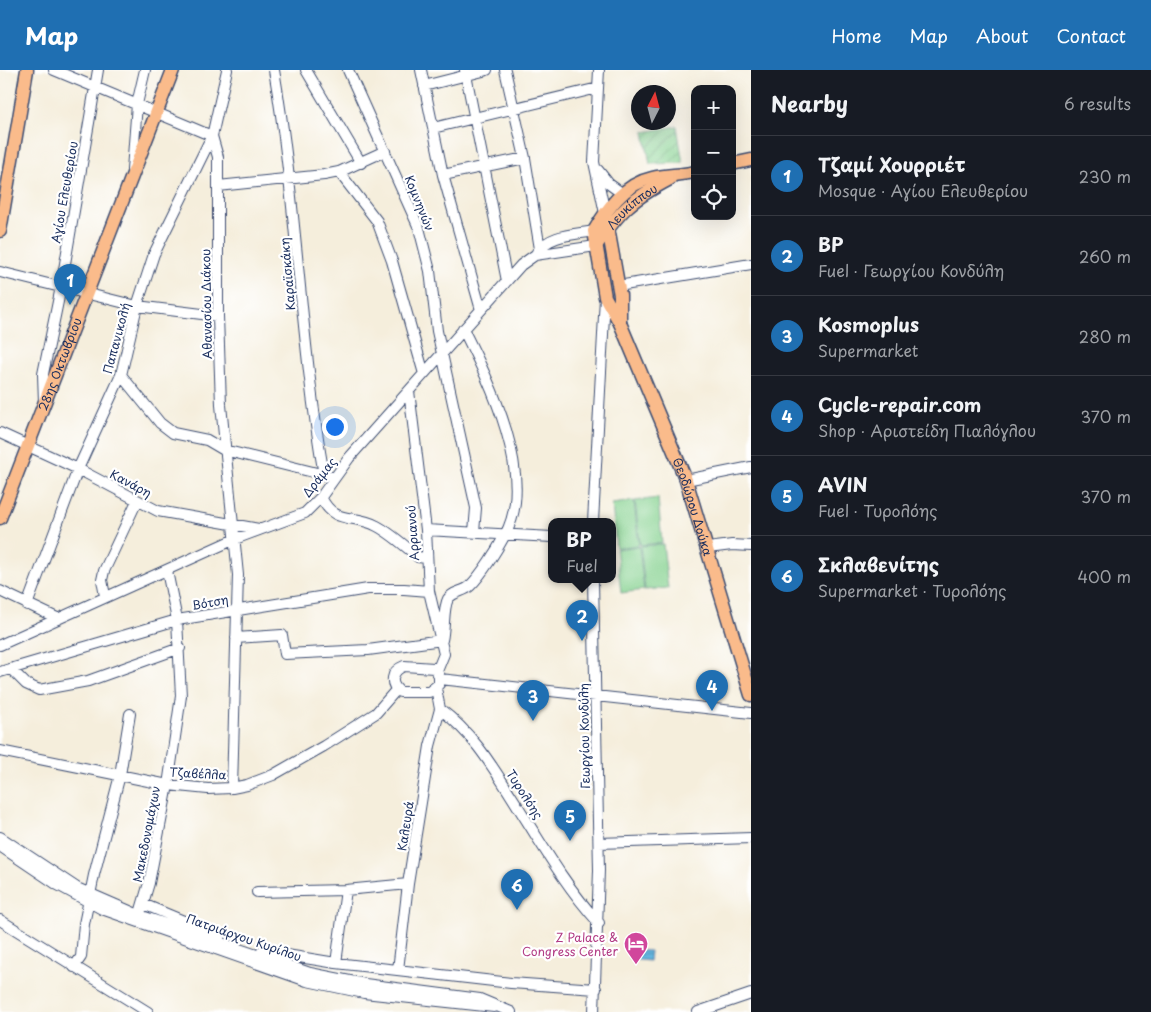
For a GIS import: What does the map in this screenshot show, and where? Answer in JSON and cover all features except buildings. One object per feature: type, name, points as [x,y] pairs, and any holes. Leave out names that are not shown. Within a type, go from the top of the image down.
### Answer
[{"type":"main road","points":[[0,231],[27,70]]},
{"type":"main road","name":"28ης Οκτωβρίου","points":[[0,518],[30,445],[173,70]]},
{"type":"main road","points":[[736,163],[751,160]]},
{"type":"main road","name":"Λευκίππου","points":[[594,232],[605,213],[623,194],[637,183],[652,178],[691,173]]},
{"type":"main road","name":"Λευκίππου","points":[[596,246],[618,215],[636,197],[674,176]]},
{"type":"main road","name":"Θεοδώρου Δούκα","points":[[608,228],[618,286],[620,323]]},
{"type":"main road","name":"Θεοδώρου Δούκα","points":[[594,232],[605,297],[620,323],[686,480],[746,661],[751,695]]},
{"type":"street","points":[[54,70],[212,136]]},
{"type":"street","name":"Αγίου Ελευθερίου","points":[[44,408],[43,374],[61,287],[98,70]]},
{"type":"street","points":[[131,178],[137,104],[145,70]]},
{"type":"street","name":"Αθανασίου Διάκου","points":[[227,70],[212,136],[218,157],[218,316],[224,450],[234,525],[238,575],[232,788]]},
{"type":"street","name":"Καραϊσκάκη","points":[[274,70],[290,179],[310,390],[324,475]]},
{"type":"street","points":[[306,70],[361,163]]},
{"type":"street","name":"Κομνηνών","points":[[348,70],[418,228],[430,271],[443,353],[476,508],[474,532]]},
{"type":"street","points":[[421,70],[443,175],[481,310]]},
{"type":"street","points":[[424,86],[465,73],[488,70]]},
{"type":"street","points":[[505,70],[525,158],[538,252],[596,246]]},
{"type":"street","points":[[599,70],[594,162],[608,228]]},
{"type":"street","points":[[465,73],[507,281]]},
{"type":"street","points":[[433,128],[598,88]]},
{"type":"street","name":"Παπανικολή","points":[[27,605],[78,469],[121,375],[137,306],[154,254],[212,136]]},
{"type":"street","points":[[218,186],[339,172],[385,151]]},
{"type":"street","points":[[443,175],[525,158]]},
{"type":"street","points":[[594,162],[603,178],[623,194]]},
{"type":"street","points":[[339,172],[377,222],[392,261],[424,374]]},
{"type":"street","name":"Δράμας","points":[[0,645],[56,618],[167,571],[235,539],[305,512],[321,497],[409,391],[520,265],[553,238],[594,232]]},
{"type":"street","points":[[618,286],[751,264]]},
{"type":"street","points":[[0,272],[137,306],[218,316]]},
{"type":"street","points":[[593,518],[605,297]]},
{"type":"street","points":[[236,638],[282,635],[285,654],[368,650],[442,640],[446,626],[446,604],[449,596],[470,586],[505,534],[517,491],[511,447],[494,395],[464,329]]},
{"type":"street","points":[[121,375],[160,423],[173,433],[207,440],[224,450],[335,478]]},
{"type":"street","name":"Αρριανού","points":[[409,391],[426,530],[429,591],[444,654],[438,679]]},
{"type":"street","name":"Κανάρη","points":[[0,433],[30,445],[158,511],[259,529]]},
{"type":"street","points":[[686,480],[751,467]]},
{"type":"street","points":[[321,497],[328,510],[343,518],[361,520],[376,525],[418,557],[426,558]]},
{"type":"street","points":[[105,596],[102,580],[104,571],[137,500]]},
{"type":"street","points":[[305,512],[312,514],[328,510]]},
{"type":"street","points":[[426,530],[548,537]]},
{"type":"street","points":[[708,548],[732,545],[751,546]]},
{"type":"street","name":"Μακεδονομάχων","points":[[138,919],[143,904],[168,785],[181,696],[180,648],[177,620],[167,571]]},
{"type":"street","name":"Γεωργίου Κονδύλη","points":[[593,583],[599,842],[599,924],[594,1012]]},
{"type":"street","name":"Βότση","points":[[0,672],[177,620],[368,589],[404,588],[429,591]]},
{"type":"street","points":[[0,591],[56,618]]},
{"type":"street","points":[[12,670],[26,684],[39,690],[88,681],[180,648]]},
{"type":"street","points":[[438,679],[429,692],[404,693],[397,689],[393,678],[400,668],[425,666],[438,679],[751,713]]},
{"type":"street","name":"Καλευρά","points":[[398,970],[408,884],[430,746],[440,709],[438,679]]},
{"type":"street","name":"Τζαβέλλα","points":[[0,751],[168,785],[208,789],[232,788],[247,785],[274,775],[324,746],[376,713],[397,689]]},
{"type":"street","name":"Τυρολόης","points":[[440,709],[467,731],[494,769],[578,900],[599,924]]},
{"type":"street","points":[[74,967],[81,957],[84,924],[120,775],[130,714]]},
{"type":"street","name":"Πατριάρχου Κυρίλου","points":[[0,837],[22,857]]},
{"type":"street","points":[[599,842],[751,838]]},
{"type":"street","name":"Πατριάρχου Κυρίλου","points":[[0,846],[22,857],[90,899],[138,919],[248,957],[307,981],[479,1007],[498,1007],[511,1012]]},
{"type":"street","points":[[257,892],[346,890],[408,884]]},
{"type":"street","points":[[336,963],[346,890]]},
{"type":"street","points":[[143,904],[268,953],[336,963],[511,983],[596,989]]},
{"type":"street","points":[[0,920],[148,1012]]},
{"type":"street","points":[[698,1012],[751,994]]},
{"type":"green space","points":[[676,126],[683,163],[650,164],[644,132],[676,130]]},
{"type":"green space","points":[[658,498],[662,543],[640,545],[635,501]]},
{"type":"green space","points":[[634,501],[639,545],[616,548],[616,518],[613,518],[612,504]]},
{"type":"green space","points":[[663,544],[668,588],[645,590],[640,546]]},
{"type":"green space","points":[[639,546],[644,590],[621,593],[616,549]]},
{"type":"water","points":[[629,950],[650,951],[649,961],[629,959]]},
{"type":"place","name":"Τζαμί Χουρριέτ","points":[[70,305]]},
{"type":"place","name":"BP","points":[[582,641]]},
{"type":"place","name":"Cycle-repair.com","points":[[712,711]]},
{"type":"place","name":"Kosmoplus","points":[[533,721]]},
{"type":"place","name":"AVIN","points":[[570,841]]},
{"type":"place","name":"Σκλαβενίτης","points":[[517,910]]},
{"type":"place","name":"Z Palace & Congress Center","points":[[636,965]]}]
